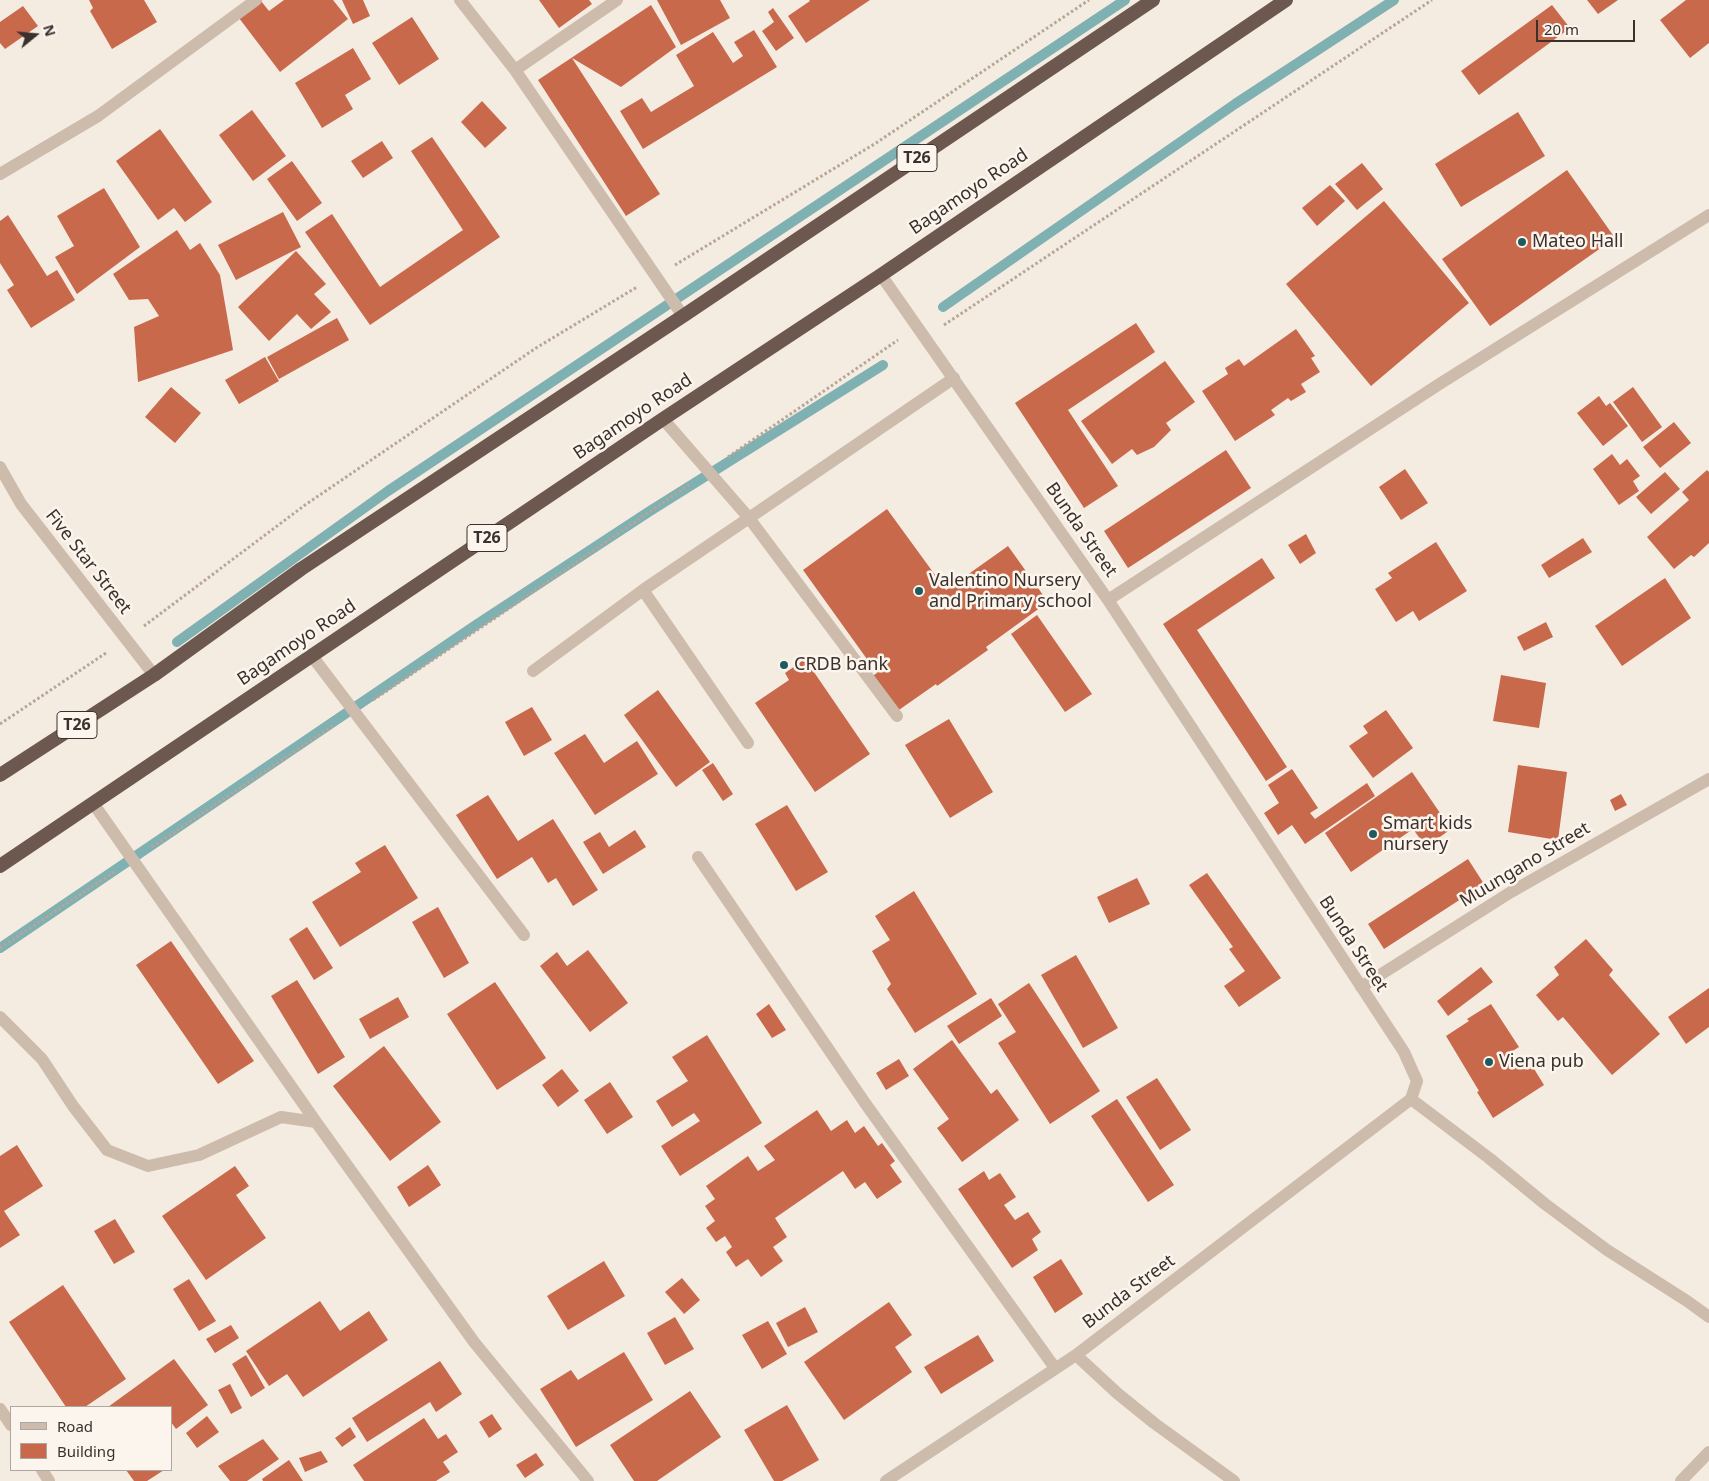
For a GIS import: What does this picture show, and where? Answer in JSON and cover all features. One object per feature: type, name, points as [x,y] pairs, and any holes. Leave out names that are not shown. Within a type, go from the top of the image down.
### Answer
[{"type":"highway","name":"T26","points":[[0,775],[154,675],[301,569],[683,316],[1153,0]]},
{"type":"highway","name":"Bagamoyo Road","points":[[0,866],[1286,0]]},
{"type":"street","points":[[0,174],[98,116],[256,0]]},
{"type":"street","points":[[460,0],[515,70],[683,316]]},
{"type":"street","points":[[515,70],[617,0]]},
{"type":"street","points":[[1108,600],[1441,383],[1709,215]]},
{"type":"street","name":"Bunda Street","points":[[881,274],[1108,600],[1404,1052],[1417,1081],[1411,1099],[1076,1355],[886,1481]]},
{"type":"street","points":[[533,671],[643,590],[954,378]]},
{"type":"street","points":[[663,419],[749,518],[897,716]]},
{"type":"street","name":"Five Star Street","points":[[0,467],[21,504],[154,675]]},
{"type":"street","points":[[643,590],[748,743]]},
{"type":"street","points":[[312,656],[524,935]]},
{"type":"street","name":"Muungano Street","points":[[1361,987],[1511,892],[1709,779]]},
{"type":"street","points":[[93,803],[316,1122],[474,1342],[588,1481]]},
{"type":"street","points":[[698,856],[865,1103],[1055,1368]]},
{"type":"street","points":[[0,1017],[42,1059],[73,1106],[107,1150],[148,1166],[199,1154],[281,1117],[316,1122]]},
{"type":"street","points":[[1411,1099],[1607,1250],[1709,1317]]},
{"type":"street","points":[[1076,1355],[1117,1393],[1154,1423],[1234,1481]]},
{"type":"street","points":[[0,1409],[10,1424]]},
{"type":"street","points":[[1681,1481],[1709,1452]]},
{"type":"path","points":[[672,266],[876,143],[1089,0]]},
{"type":"path","points":[[0,724],[126,640],[305,504],[536,348],[638,287]]},
{"type":"building","points":[[89,0],[144,0],[157,22],[112,49],[90,11],[93,8]]},
{"type":"building","points":[[284,0],[333,0],[348,19],[280,72],[239,18],[261,1],[269,11]]},
{"type":"building","points":[[342,0],[363,0],[370,16],[353,24]]},
{"type":"building","points":[[539,0],[589,0],[592,4],[559,28]]},
{"type":"building","points":[[657,0],[720,0],[730,18],[681,45]]},
{"type":"building","points":[[809,0],[870,0],[806,43],[788,16]]},
{"type":"building","points":[[1587,0],[1618,0],[1598,14]]},
{"type":"building","points":[[1686,0],[1709,0],[1709,43],[1690,58],[1660,20]]},
{"type":"building","points":[[651,5],[676,47],[621,87],[572,58],[660,194],[626,216],[538,80]]},
{"type":"building","points":[[1552,5],[1570,28],[1479,95],[1461,71]]},
{"type":"building","points":[[23,6],[38,26],[5,49],[0,43],[0,22]]},
{"type":"building","points":[[773,8],[794,38],[776,51],[762,31],[774,22],[768,12]]},
{"type":"building","points":[[412,17],[439,59],[399,85],[372,43]]},
{"type":"building","points":[[754,30],[777,67],[643,149],[620,111],[642,98],[651,112],[694,86],[676,55],[713,32],[733,63],[743,56],[734,42]]},
{"type":"building","points":[[353,48],[371,79],[345,95],[353,109],[322,128],[295,83]]},
{"type":"building","points":[[482,101],[507,128],[485,148],[461,122]]},
{"type":"building","points":[[252,110],[286,156],[253,181],[219,135]]},
{"type":"building","points":[[1518,112],[1545,156],[1461,207],[1435,164]]},
{"type":"building","points":[[160,129],[212,202],[185,222],[174,208],[158,220],[116,161]]},
{"type":"building","points":[[432,137],[500,237],[370,325],[305,232],[332,214],[380,287],[463,230],[411,151]]},
{"type":"building","points":[[382,141],[393,158],[363,178],[351,161]]},
{"type":"building","points":[[292,161],[322,203],[297,221],[267,179]]},
{"type":"building","points":[[1362,163],[1383,189],[1357,210],[1335,184]]},
{"type":"building","points":[[1567,170],[1615,238],[1490,326],[1442,259]]},
{"type":"building","points":[[1330,185],[1345,201],[1317,226],[1302,208]]},
{"type":"building","points":[[104,188],[140,247],[77,294],[55,257],[74,246],[57,216]]},
{"type":"building","points":[[1384,201],[1469,303],[1371,386],[1286,284]]},
{"type":"building","points":[[283,212],[301,247],[236,280],[218,245]]},
{"type":"building","points":[[8,215],[47,276],[57,270],[75,300],[31,328],[7,290],[14,285],[0,263],[0,221]]},
{"type":"building","points":[[177,230],[190,250],[200,243],[220,275],[233,350],[138,382],[134,327],[159,316],[148,299],[129,300],[113,274]]},
{"type":"building","points":[[296,251],[326,284],[314,294],[331,312],[311,329],[297,314],[269,341],[238,307]]},
{"type":"building","points":[[337,318],[349,340],[279,379],[267,357]]},
{"type":"building","points":[[1136,323],[1155,352],[1068,410],[1118,486],[1084,508],[1015,403]]},
{"type":"building","points":[[1296,329],[1315,356],[1311,358],[1320,372],[1301,384],[1306,392],[1291,401],[1288,398],[1271,410],[1275,415],[1235,441],[1202,391],[1228,374],[1225,368],[1239,359],[1244,366]]},
{"type":"building","points":[[265,357],[279,381],[239,404],[225,380]]},
{"type":"building","points":[[1165,361],[1195,402],[1166,423],[1171,430],[1154,447],[1137,455],[1132,449],[1112,464],[1081,421]]},
{"type":"building","points":[[171,387],[201,413],[175,443],[145,417]]},
{"type":"building","points":[[1633,387],[1662,427],[1642,442],[1613,402]]},
{"type":"building","points":[[1599,396],[1606,406],[1610,403],[1628,426],[1603,446],[1577,413]]},
{"type":"building","points":[[1674,422],[1691,443],[1660,468],[1643,447]]},
{"type":"building","points":[[1226,450],[1251,488],[1128,568],[1104,531]]},
{"type":"building","points":[[1612,454],[1620,465],[1627,459],[1640,476],[1633,481],[1639,491],[1619,505],[1593,469]]},
{"type":"building","points":[[1405,469],[1428,503],[1401,520],[1379,487]]},
{"type":"building","points":[[1707,470],[1709,472],[1709,543],[1694,557],[1691,555],[1674,569],[1647,537],[1689,500],[1682,492]]},
{"type":"building","points":[[1665,472],[1680,489],[1651,514],[1636,497]]},
{"type":"building","points":[[887,509],[946,590],[1008,546],[1048,602],[986,647],[988,650],[896,712],[871,677],[877,673],[803,570]]},
{"type":"building","points":[[1306,534],[1316,553],[1300,564],[1288,545]]},
{"type":"building","points":[[1583,538],[1592,552],[1549,578],[1541,565]]},
{"type":"building","points":[[1436,542],[1467,591],[1419,621],[1413,611],[1396,622],[1375,589],[1392,578],[1388,573]]},
{"type":"building","points":[[1262,558],[1275,578],[1197,630],[1287,767],[1266,781],[1163,624]]},
{"type":"building","points":[[1665,578],[1691,618],[1622,666],[1595,626]]},
{"type":"building","points":[[1037,615],[1092,694],[1065,712],[1011,634]]},
{"type":"building","points":[[1546,622],[1553,637],[1524,651],[1517,637]]},
{"type":"building","points":[[805,659],[870,754],[815,792],[755,703],[789,680],[785,673]]},
{"type":"building","points":[[1501,675],[1546,683],[1539,728],[1493,721]]},
{"type":"building","points":[[658,690],[710,762],[676,787],[624,715]]},
{"type":"building","points":[[532,707],[552,740],[524,756],[505,722]]},
{"type":"building","points":[[1386,710],[1413,748],[1373,778],[1349,746],[1368,733],[1363,726]]},
{"type":"building","points":[[949,719],[993,792],[950,818],[905,745]]},
{"type":"building","points":[[585,734],[604,763],[637,741],[658,774],[595,815],[554,753]]},
{"type":"building","points":[[713,763],[733,794],[723,801],[702,770]]},
{"type":"building","points":[[1518,765],[1567,772],[1558,840],[1508,832]]},
{"type":"building","points":[[1292,769],[1318,808],[1310,813],[1315,819],[1367,783],[1375,796],[1305,844],[1292,825],[1278,835],[1264,813],[1279,803],[1268,785]]},
{"type":"building","points":[[1412,772],[1451,829],[1426,847],[1413,829],[1351,872],[1325,833]]},
{"type":"building","points":[[1621,794],[1627,805],[1615,811],[1610,800]]},
{"type":"building","points":[[488,795],[518,841],[553,819],[598,890],[573,906],[556,878],[548,883],[532,857],[497,879],[456,815]]},
{"type":"building","points":[[787,805],[828,872],[796,891],[755,824]]},
{"type":"building","points":[[635,830],[646,847],[603,874],[583,842],[600,832],[609,847]]},
{"type":"building","points":[[385,845],[418,898],[340,947],[312,902],[361,872],[355,863]]},
{"type":"building","points":[[1468,859],[1484,884],[1384,949],[1368,924]]},
{"type":"building","points":[[1207,873],[1281,978],[1239,1007],[1224,986],[1245,971],[1229,949],[1233,947],[1189,885]]},
{"type":"building","points":[[1137,878],[1150,904],[1109,923],[1097,897]]},
{"type":"building","points":[[914,891],[977,994],[915,1033],[887,989],[891,984],[872,951],[890,940],[875,916]]},
{"type":"building","points":[[438,907],[469,963],[444,978],[412,922]]},
{"type":"building","points":[[307,927],[333,968],[314,980],[289,939]]},
{"type":"building","points":[[1586,939],[1613,970],[1609,975],[1660,1034],[1612,1075],[1563,1017],[1558,1021],[1536,995],[1559,975],[1554,967]]},
{"type":"building","points":[[171,941],[254,1061],[218,1084],[136,965]]},
{"type":"building","points":[[588,950],[628,1003],[590,1032],[540,966],[557,952],[567,966]]},
{"type":"building","points":[[1076,955],[1118,1028],[1083,1048],[1041,975]]},
{"type":"building","points":[[1481,967],[1493,982],[1448,1016],[1437,1001]]},
{"type":"building","points":[[297,980],[345,1057],[318,1074],[271,996]]},
{"type":"building","points":[[495,982],[546,1058],[497,1090],[447,1014]]},
{"type":"building","points":[[1029,983],[1100,1091],[1050,1124],[998,1043],[1016,1032],[998,1004]]},
{"type":"building","points":[[1709,988],[1709,1027],[1686,1044],[1668,1017]]},
{"type":"building","points":[[398,997],[409,1017],[370,1039],[359,1019]]},
{"type":"building","points":[[991,998],[1002,1016],[959,1044],[947,1026]]},
{"type":"building","points":[[769,1004],[786,1030],[772,1038],[756,1014]]},
{"type":"building","name":"Viena pub","points":[[1491,1004],[1519,1047],[1511,1052],[1519,1065],[1528,1059],[1544,1085],[1493,1118],[1446,1036],[1469,1021],[1467,1019]]},
{"type":"building","points":[[707,1035],[762,1123],[680,1176],[661,1146],[700,1121],[694,1113],[672,1127],[656,1101],[688,1081],[672,1057]]},
{"type":"building","points":[[952,1040],[991,1094],[997,1089],[1019,1120],[962,1162],[937,1128],[949,1119],[913,1069]]},
{"type":"building","points":[[384,1046],[441,1122],[390,1161],[333,1086]]},
{"type":"building","points":[[899,1059],[909,1076],[886,1090],[876,1073]]},
{"type":"building","points":[[562,1069],[579,1091],[558,1107],[542,1085]]},
{"type":"building","points":[[1157,1078],[1191,1130],[1160,1150],[1126,1097]]},
{"type":"building","points":[[610,1082],[633,1117],[607,1134],[584,1100]]},
{"type":"building","points":[[1117,1099],[1174,1185],[1148,1202],[1091,1116]]},
{"type":"building","points":[[817,1110],[831,1131],[847,1120],[855,1133],[864,1126],[878,1146],[882,1143],[895,1161],[890,1165],[902,1182],[877,1199],[865,1182],[855,1189],[843,1171],[775,1218],[787,1237],[773,1247],[783,1261],[761,1277],[748,1259],[736,1267],[726,1252],[732,1247],[725,1236],[716,1242],[706,1228],[715,1221],[705,1206],[715,1199],[706,1186],[748,1156],[758,1171],[775,1160],[764,1146]]},
{"type":"building","points":[[17,1145],[43,1186],[4,1211],[20,1235],[0,1248],[0,1156]]},
{"type":"building","points":[[428,1165],[441,1185],[409,1207],[397,1187]]},
{"type":"building","points":[[235,1166],[249,1186],[236,1195],[266,1238],[206,1280],[162,1216]]},
{"type":"building","points":[[984,1171],[989,1180],[1000,1173],[1016,1197],[1004,1205],[1015,1220],[1028,1212],[1041,1232],[1032,1239],[1038,1250],[1012,1268],[958,1189]]},
{"type":"building","points":[[115,1219],[135,1252],[114,1264],[94,1231]]},
{"type":"building","points":[[1061,1259],[1083,1294],[1055,1313],[1033,1277]]},
{"type":"building","points":[[604,1261],[625,1296],[568,1330],[547,1296]]},
{"type":"building","points":[[682,1278],[700,1300],[684,1314],[665,1292]]},
{"type":"building","points":[[189,1279],[216,1321],[199,1331],[173,1289]]},
{"type":"building","points":[[63,1285],[126,1379],[86,1406],[65,1406],[9,1322]]},
{"type":"building","points":[[320,1301],[340,1331],[369,1311],[388,1340],[303,1397],[287,1374],[269,1386],[246,1351]]},
{"type":"building","points":[[889,1302],[912,1335],[895,1347],[912,1372],[844,1420],[804,1362]]},
{"type":"building","points":[[805,1307],[818,1332],[788,1347],[776,1323]]},
{"type":"building","points":[[675,1317],[694,1349],[665,1365],[647,1333]]},
{"type":"building","points":[[768,1321],[787,1354],[762,1369],[742,1335]]},
{"type":"building","points":[[231,1325],[239,1338],[215,1353],[206,1339]]},
{"type":"building","points":[[978,1335],[994,1361],[941,1394],[924,1367]]},
{"type":"building","points":[[624,1352],[653,1400],[576,1447],[540,1389],[571,1370],[578,1380]]},
{"type":"building","points":[[246,1355],[265,1388],[251,1397],[232,1364]]},
{"type":"building","points":[[174,1359],[208,1405],[176,1429],[172,1423],[172,1406],[109,1406]]},
{"type":"building","points":[[440,1361],[462,1394],[436,1412],[430,1402],[367,1442],[352,1418]]},
{"type":"building","points":[[230,1384],[242,1408],[231,1414],[218,1390]]},
{"type":"building","points":[[690,1391],[721,1437],[657,1481],[634,1481],[610,1445]]},
{"type":"building","points":[[787,1405],[819,1460],[782,1481],[774,1481],[744,1430]]},
{"type":"building","points":[[492,1414],[502,1429],[489,1438],[479,1422]]},
{"type":"building","points":[[207,1416],[219,1432],[197,1448],[186,1433]]},
{"type":"building","points":[[424,1418],[438,1439],[446,1434],[458,1452],[443,1462],[450,1472],[436,1481],[364,1481],[353,1465]]},
{"type":"building","points":[[350,1427],[356,1437],[342,1447],[335,1438]]},
{"type":"building","points":[[263,1439],[279,1459],[247,1481],[230,1481],[218,1466]]},
{"type":"building","points":[[321,1451],[328,1462],[305,1472],[299,1458]]},
{"type":"building","points":[[536,1453],[544,1465],[525,1478],[516,1465]]},
{"type":"building","points":[[289,1460],[303,1481],[263,1481],[262,1479]]},
{"type":"building","points":[[127,1471],[162,1471],[147,1481],[134,1481]]},
{"type":"waterway","points":[[177,642],[388,491],[1125,0]]},
{"type":"waterway","points":[[943,307],[1235,104],[1394,0]]},
{"type":"waterway","points":[[0,948],[476,625],[650,511],[883,365]]},
{"type":"place","name":"Mateo Hall","points":[[1522,242]]},
{"type":"place","name":"Valentino Nursery and Primary school","points":[[919,591]]},
{"type":"place","name":"CRDB bank","points":[[784,665]]},
{"type":"place","name":"Smart kids nursery","points":[[1373,834]]},
{"type":"place","name":"Viena pub","points":[[1489,1062]]}]
